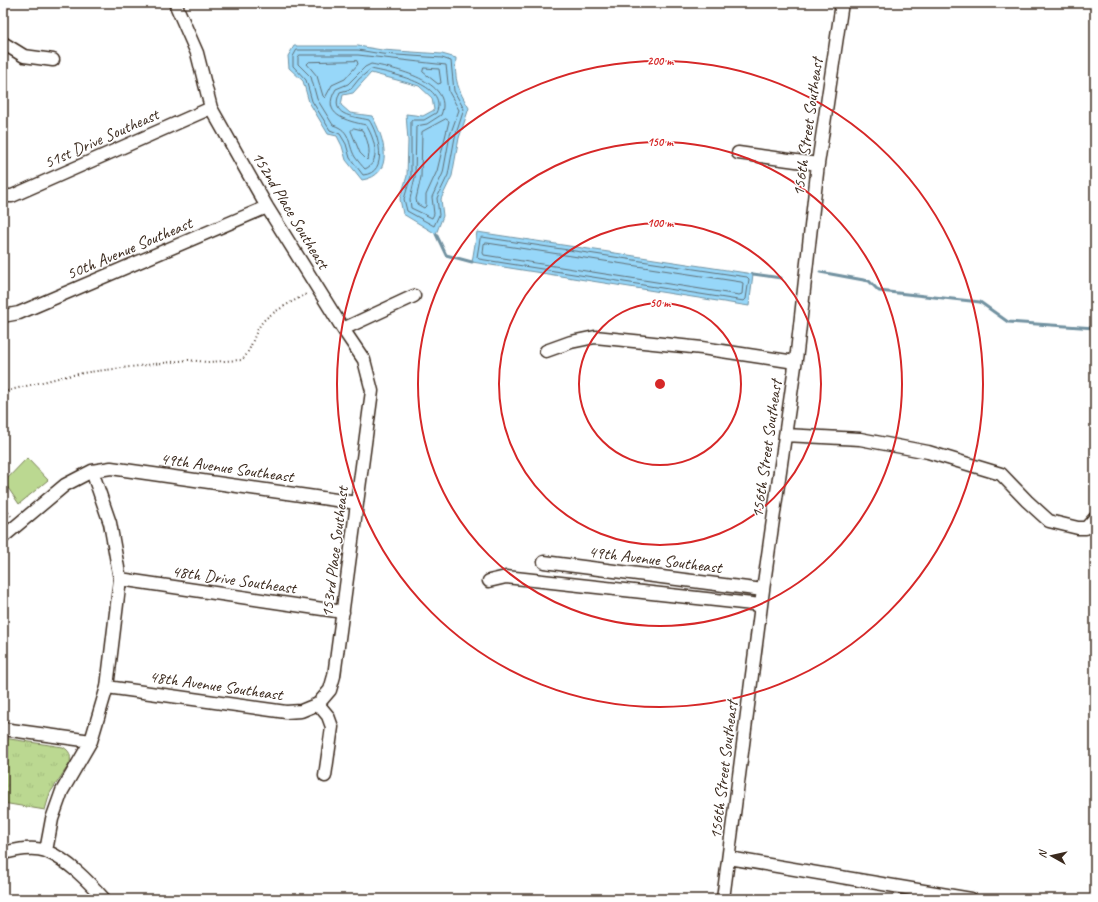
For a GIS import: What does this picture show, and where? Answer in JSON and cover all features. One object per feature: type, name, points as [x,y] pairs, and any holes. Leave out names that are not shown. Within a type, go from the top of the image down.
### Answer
[{"type":"street","name":"152nd Place Southeast","points":[[175,3],[197,52],[211,108],[267,207],[343,329]]},
{"type":"street","name":"156th Street Southeast","points":[[723,899],[763,590],[795,362],[818,164],[842,3]]},
{"type":"street","points":[[3,43],[24,56],[53,60]]},
{"type":"street","name":"51st Drive Southeast","points":[[3,196],[12,196],[211,108]]},
{"type":"street","points":[[738,153],[818,164]]},
{"type":"street","name":"50th Avenue Southeast","points":[[3,316],[19,313],[267,207]]},
{"type":"street","points":[[343,329],[414,296]]},
{"type":"street","name":"153rd Place Southeast","points":[[318,704],[330,690],[332,683],[343,612],[372,391],[364,360],[343,329]]},
{"type":"street","points":[[546,351],[571,342],[595,337],[702,348],[795,362]]},
{"type":"street","points":[[785,435],[860,439],[928,452],[1001,474],[1027,501],[1049,520],[1078,528],[1086,528],[1095,518]]},
{"type":"street","name":"49th Avenue Southeast","points":[[92,471],[111,468],[357,503]]},
{"type":"street","points":[[3,537],[65,485],[92,471],[110,523],[120,579],[107,687],[91,741],[62,791],[52,819],[46,851]]},
{"type":"street","name":"49th Avenue Southeast","points":[[544,562],[763,590]]},
{"type":"street","points":[[489,581],[506,577],[761,605]]},
{"type":"street","name":"48th Drive Southeast","points":[[120,579],[343,612]]},
{"type":"street","name":"48th Avenue Southeast","points":[[107,687],[286,712],[301,711],[318,704]]},
{"type":"street","points":[[318,704],[328,716],[332,727],[325,776]]},
{"type":"street","points":[[3,729],[91,741]]},
{"type":"street","points":[[3,853],[24,849],[46,851],[82,874],[104,899]]},
{"type":"street","points":[[729,858],[971,899]]},
{"type":"path","points":[[3,392],[62,377],[89,372],[188,360],[207,362],[242,360],[247,355],[253,338],[262,322],[317,287]]},
{"type":"green space","points":[[27,458],[48,480],[19,504],[4,482]]},
{"type":"green space","points":[[3,738],[63,747],[69,752],[70,763],[50,793],[45,810],[3,803]]},
{"type":"water","points":[[294,46],[358,46],[382,50],[442,54],[456,58],[456,79],[462,96],[469,108],[459,138],[452,176],[441,199],[443,216],[436,234],[403,214],[400,199],[407,176],[408,141],[406,114],[423,116],[434,110],[432,98],[419,86],[371,73],[353,93],[343,95],[341,105],[350,113],[372,116],[383,144],[383,163],[380,171],[373,177],[362,180],[346,160],[337,136],[328,134],[309,102],[303,81],[289,68],[288,56]]},
{"type":"water","points":[[477,232],[753,274],[749,306],[472,262]]},
{"type":"waterway","points":[[436,234],[446,255],[472,262]]},
{"type":"waterway","points":[[820,272],[869,281],[879,291],[980,302],[1008,322],[1095,328]]},
{"type":"waterway","points":[[753,274],[781,278]]}]
